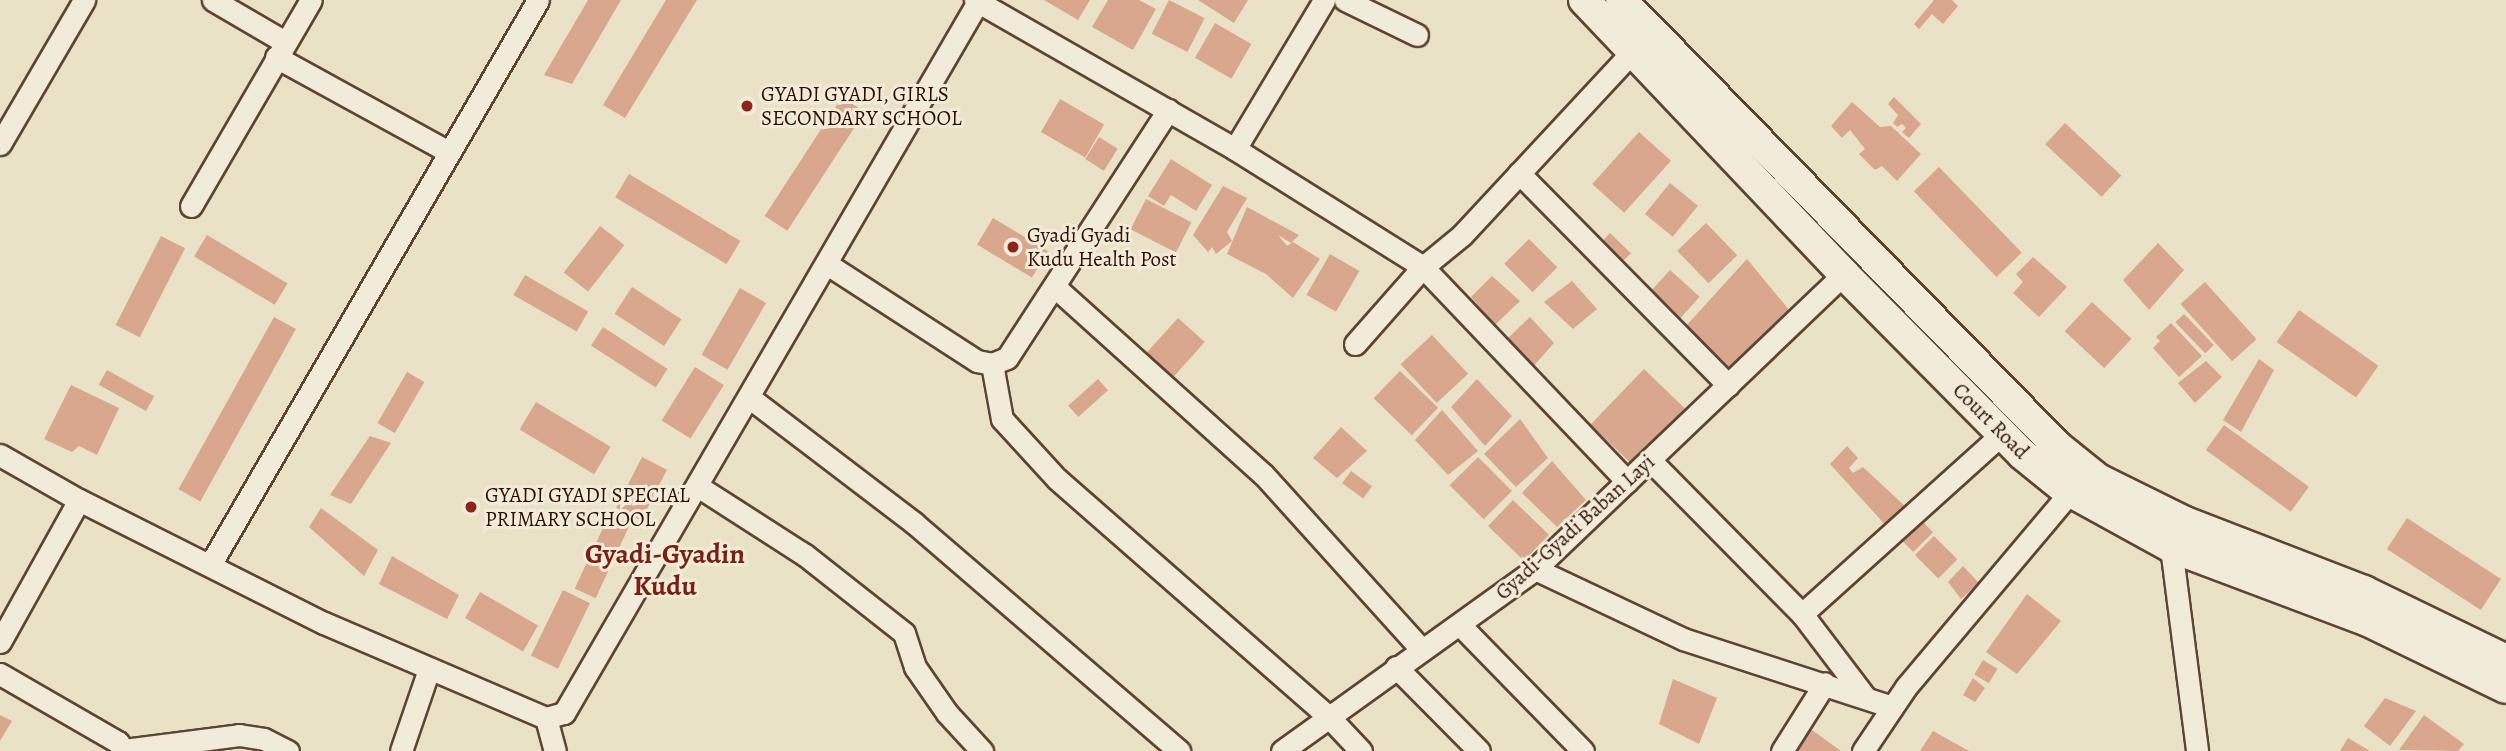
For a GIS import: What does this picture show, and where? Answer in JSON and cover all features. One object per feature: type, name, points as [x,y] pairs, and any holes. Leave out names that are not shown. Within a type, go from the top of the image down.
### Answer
[{"type":"main road","name":"Court Road","points":[[1584,0],[1844,274],[2002,434],[2070,492],[2171,547],[2368,621],[2506,688]]},
{"type":"main road","name":"Court Road","points":[[1621,0],[2057,446],[2098,479],[2185,523],[2364,591],[2506,660]]},
{"type":"street","points":[[0,144],[84,0]]},
{"type":"street","points":[[213,0],[280,50],[449,152]]},
{"type":"street","points":[[191,206],[311,0]]},
{"type":"street","points":[[210,565],[538,0]]},
{"type":"street","points":[[1236,149],[1324,0]]},
{"type":"street","points":[[1345,0],[1418,35]]},
{"type":"street","points":[[0,455],[79,500],[429,669],[546,718],[564,713],[574,704],[978,1],[1236,149],[1423,267],[1627,481]]},
{"type":"street","points":[[1355,344],[1423,267],[1462,235],[1633,51]]},
{"type":"street","points":[[827,264],[977,360],[992,364],[1016,348],[1168,110]]},
{"type":"street","points":[[1519,173],[1728,385]]},
{"type":"street","name":"Gyadi-Gyadi Baban Layi","points":[[1282,751],[1535,569],[1844,274]]},
{"type":"street","points":[[1055,287],[1262,474],[1319,531],[1422,650]]},
{"type":"street","points":[[992,364],[1002,419],[1057,479],[1328,716],[1361,751]]},
{"type":"street","points":[[750,398],[914,523],[1180,751]]},
{"type":"street","points":[[1802,614],[2002,434]]},
{"type":"street","points":[[1650,460],[1802,614],[1865,697]]},
{"type":"street","points":[[699,487],[804,555],[904,633],[915,667],[947,712],[982,751]]},
{"type":"street","points":[[1863,751],[1892,707],[1955,626],[2070,492]]},
{"type":"street","points":[[0,642],[79,500]]},
{"type":"street","points":[[2171,547],[2197,751]]},
{"type":"street","points":[[1535,569],[1684,639],[1892,707]]},
{"type":"street","points":[[1460,625],[1583,751]]},
{"type":"street","points":[[1396,667],[1479,751]]},
{"type":"street","points":[[401,751],[429,669]]},
{"type":"street","points":[[0,674],[118,742],[124,750],[239,735],[253,744],[288,751]]},
{"type":"street","points":[[1782,751],[1825,683]]},
{"type":"street","points":[[546,718],[555,751]]},
{"type":"building","points":[[588,0],[621,0],[572,84],[544,75]]},
{"type":"building","points":[[666,0],[697,0],[625,118],[603,105]]},
{"type":"building","points":[[1044,0],[1090,0],[1078,20]]},
{"type":"building","points":[[1108,0],[1139,0],[1156,9],[1133,50],[1092,27]]},
{"type":"building","points":[[1169,0],[1205,18],[1187,52],[1152,34]]},
{"type":"building","points":[[1198,0],[1248,0],[1234,23]]},
{"type":"building","points":[[1934,0],[1952,0],[1958,6],[1943,24],[1932,14],[1919,29],[1914,24]]},
{"type":"building","points":[[1215,23],[1251,44],[1231,79],[1195,58]]},
{"type":"building","points":[[842,97],[865,112],[787,231],[765,216]]},
{"type":"building","points":[[1894,97],[1921,124],[1909,138],[1902,132],[1906,128],[1902,124],[1897,127],[1893,123],[1898,115],[1888,104]]},
{"type":"building","points":[[1060,99],[1104,124],[1085,157],[1041,132]]},
{"type":"building","points":[[1852,102],[1880,127],[1891,126],[1921,154],[1897,181],[1882,166],[1875,170],[1859,154],[1865,149],[1850,130],[1842,138],[1831,126]]},
{"type":"building","points":[[2065,123],[2121,176],[2102,197],[2045,144]]},
{"type":"building","points":[[1639,132],[1671,161],[1624,213],[1592,184]]},
{"type":"building","points":[[1099,137],[1118,149],[1104,171],[1085,159]]},
{"type":"building","points":[[1171,159],[1212,185],[1196,211],[1171,195],[1164,206],[1148,196]]},
{"type":"building","points":[[1939,167],[2022,253],[1996,277],[1914,191]]},
{"type":"building","points":[[629,174],[740,241],[727,264],[615,197]]},
{"type":"building","points":[[1670,183],[1698,206],[1673,237],[1645,214]]},
{"type":"building","points":[[1223,186],[1247,198],[1227,232],[1232,241],[1216,254],[1212,247],[1208,252],[1193,235]]},
{"type":"building","points":[[1146,199],[1191,222],[1176,252],[1131,229]]},
{"type":"building","points":[[1247,207],[1299,235],[1291,243],[1278,235],[1287,246],[1293,242],[1320,259],[1293,298],[1266,274],[1227,254]]},
{"type":"building","name":"Gyadi Gyadi Kudu Health Post","points":[[993,218],[1048,251],[1032,278],[977,245]]},
{"type":"building","points":[[1706,223],[1737,255],[1708,283],[1677,251]]},
{"type":"building","points":[[600,226],[624,245],[588,292],[564,272]]},
{"type":"building","points":[[1610,233],[1631,253],[1618,266],[1597,246]]},
{"type":"building","points":[[207,235],[288,283],[275,305],[194,256]]},
{"type":"building","points":[[161,236],[185,248],[140,337],[116,325]]},
{"type":"building","points":[[1529,239],[1557,267],[1533,292],[1504,264]]},
{"type":"building","points":[[2158,243],[2184,270],[2149,310],[2123,280]]},
{"type":"building","points":[[1330,254],[1359,271],[1336,312],[1306,295]]},
{"type":"building","points":[[2033,257],[2067,287],[2039,317],[2013,293],[2023,282],[2016,274]]},
{"type":"building","points":[[1747,259],[1790,311],[1728,372],[1685,327]]},
{"type":"building","points":[[1670,270],[1700,297],[1678,321],[1649,294]]},
{"type":"building","points":[[525,275],[588,311],[577,331],[514,295]]},
{"type":"building","points":[[1492,276],[1520,301],[1495,325],[1471,297]]},
{"type":"building","points":[[1572,281],[1597,309],[1573,329],[1544,302]]},
{"type":"building","points":[[2205,282],[2257,339],[2232,361],[2180,304]]},
{"type":"building","points":[[632,287],[681,319],[664,346],[615,314]]},
{"type":"building","points":[[740,288],[766,303],[727,370],[702,355]]},
{"type":"building","points":[[2092,302],[2131,339],[2104,368],[2065,331]]},
{"type":"building","points":[[2299,310],[2378,366],[2356,398],[2277,342]]},
{"type":"building","points":[[2184,314],[2214,345],[2205,353],[2175,322]]},
{"type":"building","points":[[274,317],[296,329],[200,501],[178,489]]},
{"type":"building","points":[[1530,317],[1554,343],[1531,369],[1506,340]]},
{"type":"building","points":[[1178,318],[1205,342],[1167,384],[1141,360]]},
{"type":"building","points":[[2171,323],[2202,356],[2179,377],[2153,348],[2160,341],[2156,337]]},
{"type":"building","points":[[603,327],[668,369],[656,387],[591,345]]},
{"type":"building","points":[[1432,335],[1468,374],[1437,403],[1401,364]]},
{"type":"building","points":[[2259,359],[2274,370],[2241,432],[2223,420]]},
{"type":"building","points":[[2206,361],[2222,377],[2195,403],[2178,383]]},
{"type":"building","points":[[695,367],[724,385],[690,438],[662,420]]},
{"type":"building","points":[[1644,369],[1685,409],[1632,464],[1591,424]]},
{"type":"building","points":[[107,370],[154,396],[146,411],[99,385]]},
{"type":"building","points":[[1400,371],[1438,408],[1412,435],[1374,398]]},
{"type":"building","points":[[407,372],[424,382],[395,433],[378,423]]},
{"type":"building","points":[[1098,379],[1108,390],[1078,417],[1068,406]]},
{"type":"building","points":[[1477,379],[1512,416],[1485,446],[1451,407]]},
{"type":"building","points":[[71,385],[119,408],[97,455],[79,446],[72,452],[44,439]]},
{"type":"building","points":[[536,402],[611,447],[594,474],[520,429]]},
{"type":"building","points":[[1442,410],[1478,451],[1448,475],[1415,440]]},
{"type":"building","points":[[1520,419],[1548,458],[1516,487],[1484,454]]},
{"type":"building","points":[[2224,425],[2309,487],[2291,512],[2206,450]]},
{"type":"building","points":[[1341,427],[1367,451],[1337,478],[1313,458]]},
{"type":"building","points":[[370,436],[391,443],[351,504],[330,495]]},
{"type":"building","points":[[1847,446],[1858,458],[1849,468],[1853,473],[1863,467],[1909,510],[1889,529],[1830,464]]},
{"type":"building","points":[[642,457],[667,470],[641,520],[616,508]]},
{"type":"building","points":[[1478,457],[1512,491],[1484,519],[1450,485]]},
{"type":"building","points":[[1552,461],[1586,500],[1557,527],[1522,493]]},
{"type":"building","points":[[1351,471],[1372,486],[1363,498],[1342,483]]},
{"type":"building","points":[[1513,500],[1549,535],[1524,561],[1488,526]]},
{"type":"building","points":[[321,508],[378,550],[364,576],[309,527]]},
{"type":"building","points":[[609,515],[630,525],[596,598],[575,588]]},
{"type":"building","points":[[1919,518],[1933,532],[1913,552],[1899,538]]},
{"type":"building","points":[[2407,518],[2501,579],[2481,610],[2387,549]]},
{"type":"building","points":[[1934,536],[1957,559],[1938,578],[1915,555]]},
{"type":"building","points":[[392,556],[459,595],[447,619],[379,584]]},
{"type":"building","points":[[1963,566],[1979,583],[1961,599],[1948,582]]},
{"type":"building","points":[[563,590],[590,603],[558,669],[531,656]]},
{"type":"building","points":[[480,592],[538,625],[523,651],[465,618]]},
{"type":"building","points":[[2027,594],[2061,621],[2017,674],[1986,652]]},
{"type":"building","points":[[1983,660],[1998,669],[1989,683],[1974,675]]},
{"type":"building","points":[[1973,678],[1985,688],[1975,702],[1963,695]]},
{"type":"building","points":[[1673,679],[1717,698],[1699,744],[1659,724]]},
{"type":"building","points":[[2385,698],[2416,711],[2390,746],[2364,726]]},
{"type":"building","points":[[0,715],[12,721],[0,741]]},
{"type":"building","points":[[2424,715],[2464,744],[2458,751],[2399,750]]},
{"type":"building","points":[[1805,725],[1841,751],[1788,751]]},
{"type":"building","points":[[1933,731],[1969,751],[1920,751]]},
{"type":"building","points":[[2348,738],[2370,751],[2340,751]]},
{"type":"place","name":"GYADI GYADI, GIRLS SECONDARY SCHOOL","points":[[747,106]]},
{"type":"place","name":"Gyadi Gyadi Kudu Health Post","points":[[1013,247]]},
{"type":"place","name":"GYADI GYADI SPECIAL PRIMARY SCHOOL","points":[[471,507]]},
{"type":"district","name":"Gyadi-Gyadin Kudu","points":[[665,570]]}]
